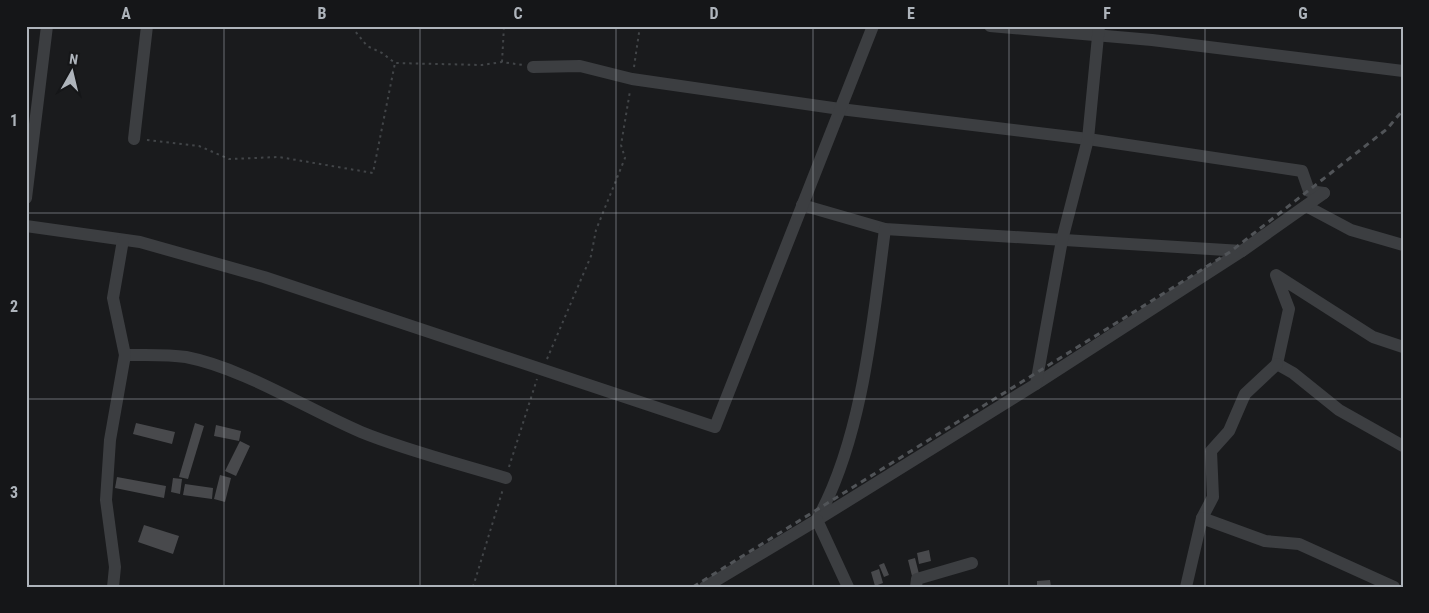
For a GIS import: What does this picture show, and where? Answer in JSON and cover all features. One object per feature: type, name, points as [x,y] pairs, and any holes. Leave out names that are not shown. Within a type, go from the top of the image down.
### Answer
[{"type":"street","points":[[26,198],[30,137],[47,26]]},
{"type":"street","points":[[134,139],[147,26]]},
{"type":"street","points":[[26,226],[140,242],[264,277],[715,427],[873,26]]},
{"type":"street","points":[[990,26],[1099,31],[1403,71]]},
{"type":"street","points":[[1036,384],[1062,240],[1088,139],[1099,31]]},
{"type":"street","points":[[532,67],[580,66],[632,79],[840,109],[1088,139],[1302,171],[1309,190],[1324,193],[1242,251],[1036,384],[705,587]]},
{"type":"street","points":[[802,205],[885,228],[1242,251]]},
{"type":"street","points":[[1306,206],[1351,230],[1403,245]]},
{"type":"street","points":[[817,520],[826,504],[855,420],[875,305],[885,228]]},
{"type":"street","points":[[112,587],[115,567],[106,500],[110,440],[125,355],[113,298],[123,240]]},
{"type":"street","points":[[1186,587],[1202,518],[1213,497],[1211,451],[1228,431],[1245,394],[1277,364],[1290,309],[1276,275],[1373,337],[1403,347]]},
{"type":"street","points":[[125,355],[186,357],[217,366],[250,379],[364,433],[506,478]]},
{"type":"street","points":[[1277,364],[1293,373],[1339,410],[1403,446]]},
{"type":"street","points":[[1202,518],[1265,541],[1299,544],[1394,587]]},
{"type":"street","points":[[817,520],[848,587]]},
{"type":"street","points":[[916,587],[917,579],[972,563]]},
{"type":"path","points":[[354,26],[355,31],[367,46],[382,53],[395,63],[482,65],[502,62],[532,67]]},
{"type":"path","points":[[502,62],[504,26]]},
{"type":"path","points":[[473,587],[539,370],[550,355],[572,304],[591,256],[596,230],[625,158],[621,146],[622,129],[640,26]]},
{"type":"path","points":[[134,139],[199,146],[229,159],[279,157],[373,173],[395,63]]},
{"type":"building","points":[[136,423],[175,432],[172,444],[133,434]]},
{"type":"building","points":[[195,423],[204,426],[188,479],[179,477]]},
{"type":"building","points":[[216,425],[241,431],[239,441],[214,436]]},
{"type":"building","points":[[240,441],[250,446],[236,476],[225,471]]},
{"type":"building","points":[[220,475],[231,478],[225,502],[214,499]]},
{"type":"building","points":[[117,477],[166,486],[164,498],[115,488]]},
{"type":"building","points":[[173,478],[182,479],[180,494],[171,492]]},
{"type":"building","points":[[185,484],[213,488],[212,499],[183,495]]},
{"type":"building","points":[[144,525],[179,536],[173,554],[138,542]]},
{"type":"building","points":[[929,550],[931,561],[919,564],[917,553]]},
{"type":"building","points":[[915,558],[919,574],[912,576],[908,560]]},
{"type":"building","points":[[884,563],[889,575],[884,577],[879,565]]},
{"type":"building","points":[[879,569],[883,583],[875,586],[871,572]]},
{"type":"building","points":[[1050,580],[1051,587],[1037,587],[1037,581]]},
{"type":"railway","points":[[693,587],[1230,252],[1387,129],[1403,110]]}]
